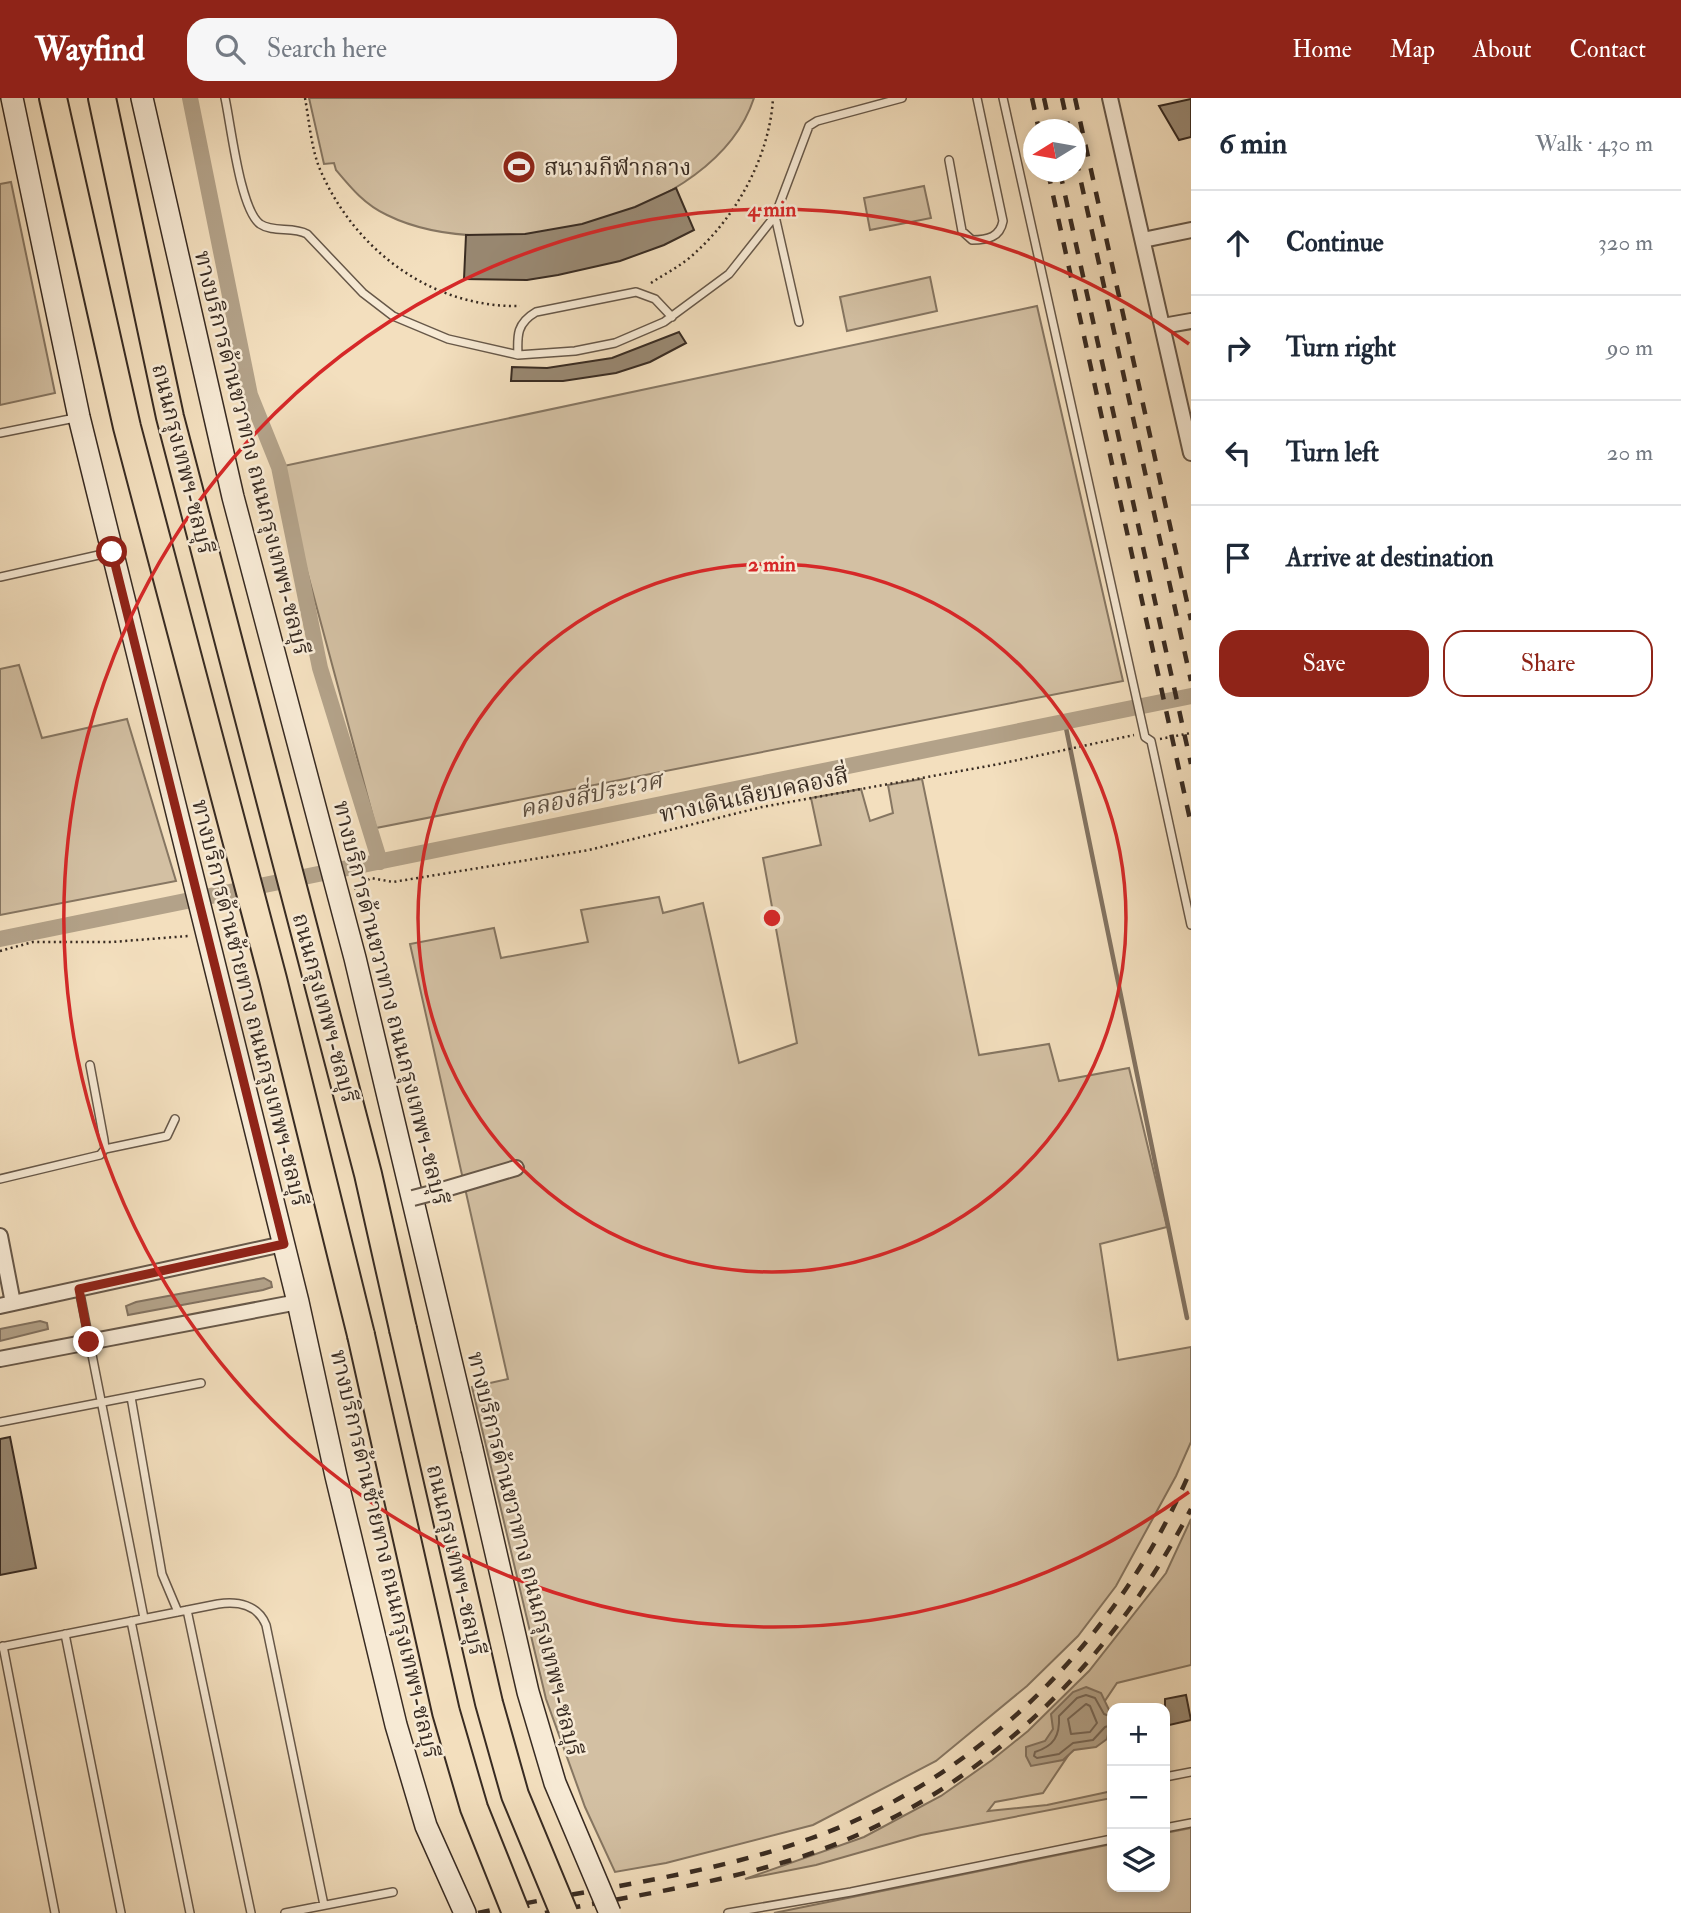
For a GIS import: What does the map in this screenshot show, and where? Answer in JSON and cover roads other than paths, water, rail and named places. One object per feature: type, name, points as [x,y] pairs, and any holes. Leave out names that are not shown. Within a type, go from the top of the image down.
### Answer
[{"type":"highway","name":"ถนนกรุงเทพฯ-ชลบุรี","points":[[53,98],[127,427],[273,979],[360,1335],[446,1712],[474,1808],[516,1913]]},
{"type":"highway","name":"ถนนกรุงเทพฯ-ชลบุรี","points":[[102,98],[170,417],[368,1174],[489,1703],[515,1796],[564,1913]]},
{"type":"main road","name":"ทางบริการด้านซ้ายทาง ถนนกรุงเทพฯ-ชลบุรี","points":[[12,98],[79,417],[284,1244],[336,1476],[407,1763],[426,1826],[465,1913]]},
{"type":"main road","name":"ทางบริการด้านขวาทาง ถนนกรุงเทพฯ-ชลบุรี","points":[[142,98],[220,445],[355,958],[422,1196],[472,1450],[528,1692],[555,1783],[587,1865],[610,1913]]},
{"type":"street","points":[[1110,98],[1188,424],[1191,453]]},
{"type":"street","points":[[1143,240],[1191,230]]},
{"type":"street","points":[[1163,327],[1191,321]]},
{"type":"street","points":[[422,1196],[516,1168]]},
{"type":"street","points":[[0,1236],[6,1305],[284,1244]]},
{"type":"street","points":[[0,1359],[298,1303]]},
{"type":"lane","points":[[225,98],[246,201],[253,218],[263,226],[298,229],[307,234],[347,278],[393,316],[448,339],[518,355],[575,351],[615,343],[672,317],[729,274],[775,216],[809,126],[817,121],[902,98]]},
{"type":"lane","points":[[949,160],[962,231],[972,240],[995,236],[1003,221],[976,98]]},
{"type":"lane","points":[[1003,98],[1133,682],[1191,925]]},
{"type":"lane","points":[[775,216],[799,322]]},
{"type":"lane","points":[[518,355],[519,328],[525,319],[536,313],[636,292],[655,299],[672,317]]},
{"type":"lane","points":[[0,433],[79,417]]},
{"type":"lane","points":[[0,577],[112,552]]},
{"type":"lane","points":[[90,1065],[105,1149]]},
{"type":"lane","points":[[0,1179],[95,1158],[105,1149],[167,1136],[175,1119]]},
{"type":"lane","points":[[79,1289],[144,1619]]},
{"type":"lane","points":[[0,1422],[201,1383]]},
{"type":"lane","points":[[131,1396],[162,1574],[178,1612]]},
{"type":"lane","points":[[55,1913],[1,1646],[231,1603],[252,1608],[263,1618],[324,1905]]},
{"type":"lane","points":[[187,1610],[251,1913]]},
{"type":"lane","points":[[131,1621],[190,1913]]},
{"type":"lane","points":[[65,1634],[121,1913]]},
{"type":"lane","points":[[1170,1776],[1191,1772]]},
{"type":"lane","points":[[1170,1827],[1191,1823]]},
{"type":"lane","points":[[728,1913],[851,1892],[1107,1840]]},
{"type":"lane","points":[[285,1913],[393,1892]]},
{"type":"water","points":[[264,1278],[271,1282],[272,1287],[128,1315],[126,1306],[136,1302]]},
{"type":"water","points":[[40,1321],[47,1323],[48,1329],[0,1341],[0,1329]]},
{"type":"water","points":[[1086,1687],[1101,1693],[1107,1706],[1107,1739],[1096,1747],[1074,1750],[1063,1760],[1031,1766],[1026,1756],[1026,1747],[1045,1741],[1053,1729],[1051,1714],[1073,1692]]},
{"type":"waterway","points":[[190,98],[250,395],[279,467],[320,668],[380,862]]},
{"type":"waterway","name":"คลองสี่ประเวศ","points":[[0,939],[1191,696]]},
{"type":"waterway","points":[[1065,723],[1187,1318]]},
{"type":"railway","points":[[1032,98],[1037,119]]},
{"type":"railway","points":[[1044,98],[1049,119]]},
{"type":"railway","points":[[1062,98],[1067,119]]},
{"type":"railway","points":[[1075,98],[1191,620]]},
{"type":"railway","points":[[1050,182],[1191,824]]},
{"type":"railway","points":[[1062,182],[1191,764]]},
{"type":"railway","points":[[1081,182],[1191,681]]},
{"type":"railway","points":[[478,1913],[686,1873],[769,1852],[872,1813],[931,1779],[987,1740],[1038,1694],[1085,1644],[1126,1589],[1162,1530],[1191,1469]]},
{"type":"railway","points":[[545,1913],[698,1884],[788,1861],[853,1837],[915,1806],[972,1769],[1025,1726],[1073,1678],[1117,1625],[1157,1569],[1191,1509]]},
{"type":"place","name":"สนามกีฬากลาง","points":[[519,167]]}]
